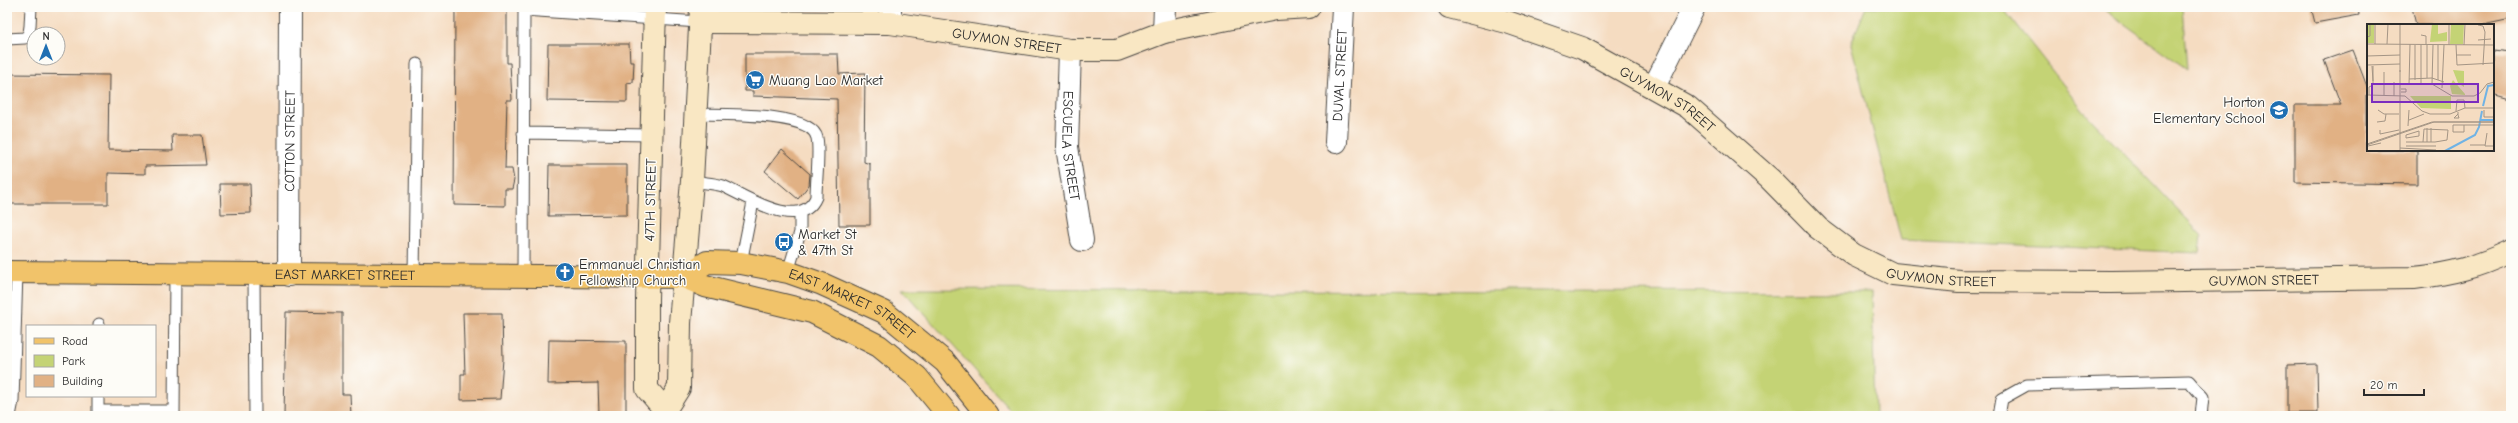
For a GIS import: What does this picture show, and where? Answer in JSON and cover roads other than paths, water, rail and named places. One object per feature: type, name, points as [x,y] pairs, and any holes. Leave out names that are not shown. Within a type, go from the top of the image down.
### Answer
[{"type":"main road","name":"EAST MARKET STREET","points":[[684,277],[707,262],[741,263],[788,272],[822,284],[884,312],[945,362],[988,416]]},
{"type":"main road","name":"EAST MARKET STREET","points":[[12,272],[684,277],[706,286],[812,312],[879,346],[917,377],[949,416]]},
{"type":"street","name":"COTTON STREET","points":[[289,275],[290,7]]},
{"type":"street","points":[[1164,32],[1165,7]]},
{"type":"street","name":"GUYMON STREET","points":[[700,14],[890,15],[1070,50],[1118,50],[1164,32],[1276,9],[1309,7]]},
{"type":"street","name":"DUVAL STREET","points":[[1336,142],[1343,7]]},
{"type":"street","name":"GUYMON STREET","points":[[1448,7],[1507,22],[1582,48],[1688,107],[1770,179],[1818,228],[1854,255],[1893,274],[1959,281],[2111,282],[2414,278],[2453,273],[2493,260],[2511,251]]},
{"type":"street","points":[[1654,87],[1694,7]]},
{"type":"street","name":"47TH STREET","points":[[655,13],[651,135],[647,389],[665,413],[679,388],[684,277],[696,114],[700,14]]},
{"type":"street","name":"ESCUELA STREET","points":[[1070,50],[1067,147],[1082,240]]},
{"type":"lane","points":[[7,39],[25,38],[29,33],[31,7]]},
{"type":"lane","points":[[523,275],[524,8],[700,14]]},
{"type":"lane","points":[[414,275],[417,64]]},
{"type":"lane","points":[[692,181],[722,186],[753,202],[777,210],[800,212],[812,205],[816,196],[818,137],[810,126],[787,119],[696,114]]},
{"type":"lane","points":[[523,133],[651,135]]},
{"type":"lane","points":[[741,263],[753,202]]},
{"type":"lane","points":[[788,272],[800,232],[800,212]]},
{"type":"lane","points":[[10,416],[14,401],[11,364],[12,272]]},
{"type":"lane","points":[[98,397],[98,413],[174,413],[175,273]]},
{"type":"lane","points":[[254,274],[255,416]]},
{"type":"lane","points":[[1998,416],[2002,399],[2027,385],[2189,381],[2203,397],[2201,416]]},
{"type":"place","name":"Muang Lao Market","points":[[755,80]]},
{"type":"place","name":"Horton Elementary School","points":[[2279,110]]},
{"type":"place","name":"Market St & 47th St","points":[[784,242]]},
{"type":"place","name":"Emmanuel Christian Fellowship Church","points":[[565,272]]}]
